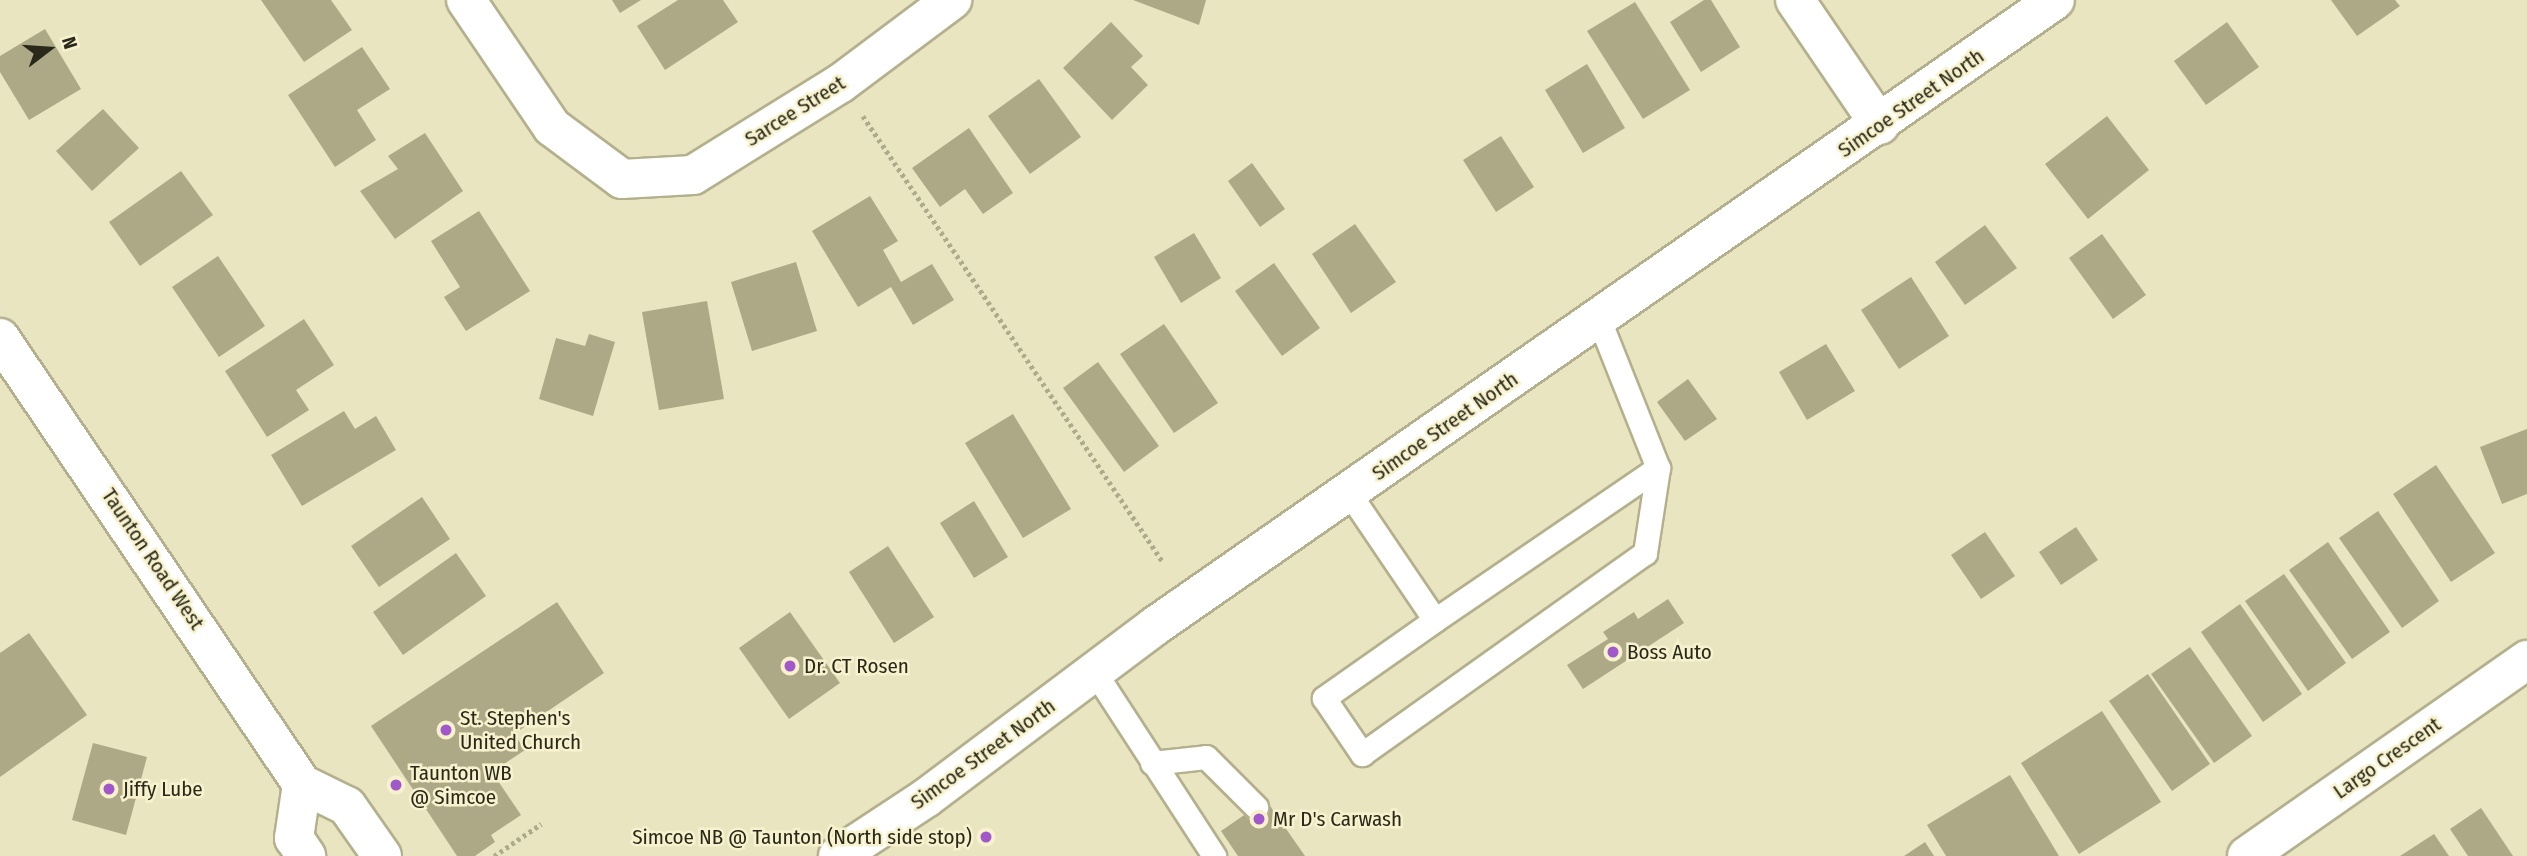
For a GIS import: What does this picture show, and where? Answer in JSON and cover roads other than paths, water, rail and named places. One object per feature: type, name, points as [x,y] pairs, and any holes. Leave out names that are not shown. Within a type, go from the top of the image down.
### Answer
[{"type":"main road","name":"Sarcee Street","points":[[466,0],[552,127],[622,178],[692,175],[841,83],[952,0]]},
{"type":"main road","points":[[1795,0],[1880,125]]},
{"type":"main road","name":"Simcoe Street North","points":[[838,856],[1094,671],[1880,125],[2055,0]]},
{"type":"main road","name":"Taunton Road West","points":[[0,338],[302,783],[347,806],[382,856]]},
{"type":"main road","name":"Largo Crescent","points":[[2247,856],[2527,660]]},
{"type":"main road","points":[[302,783],[294,838],[306,856]]},
{"type":"lane","points":[[1599,320],[1658,468],[1645,553],[1362,754],[1324,698],[1658,468]]},
{"type":"lane","points":[[1349,493],[1435,620]]},
{"type":"lane","points":[[1094,671],[1214,856]]},
{"type":"lane","points":[[1152,763],[1206,757],[1256,807]]},
{"type":"place","name":"Boss Auto","points":[[1613,652]]},
{"type":"place","name":"Dr. CT Rosen","points":[[790,666]]},
{"type":"place","name":"St. Stephen's United Church","points":[[446,730]]},
{"type":"place","name":"Taunton WB @ Simcoe","points":[[396,785]]},
{"type":"place","name":"Jiffy Lube","points":[[109,789]]},
{"type":"place","name":"Mr D's Carwash","points":[[1259,819]]},
{"type":"place","name":"Simcoe NB @ Taunton (North side stop)","points":[[986,837]]}]
